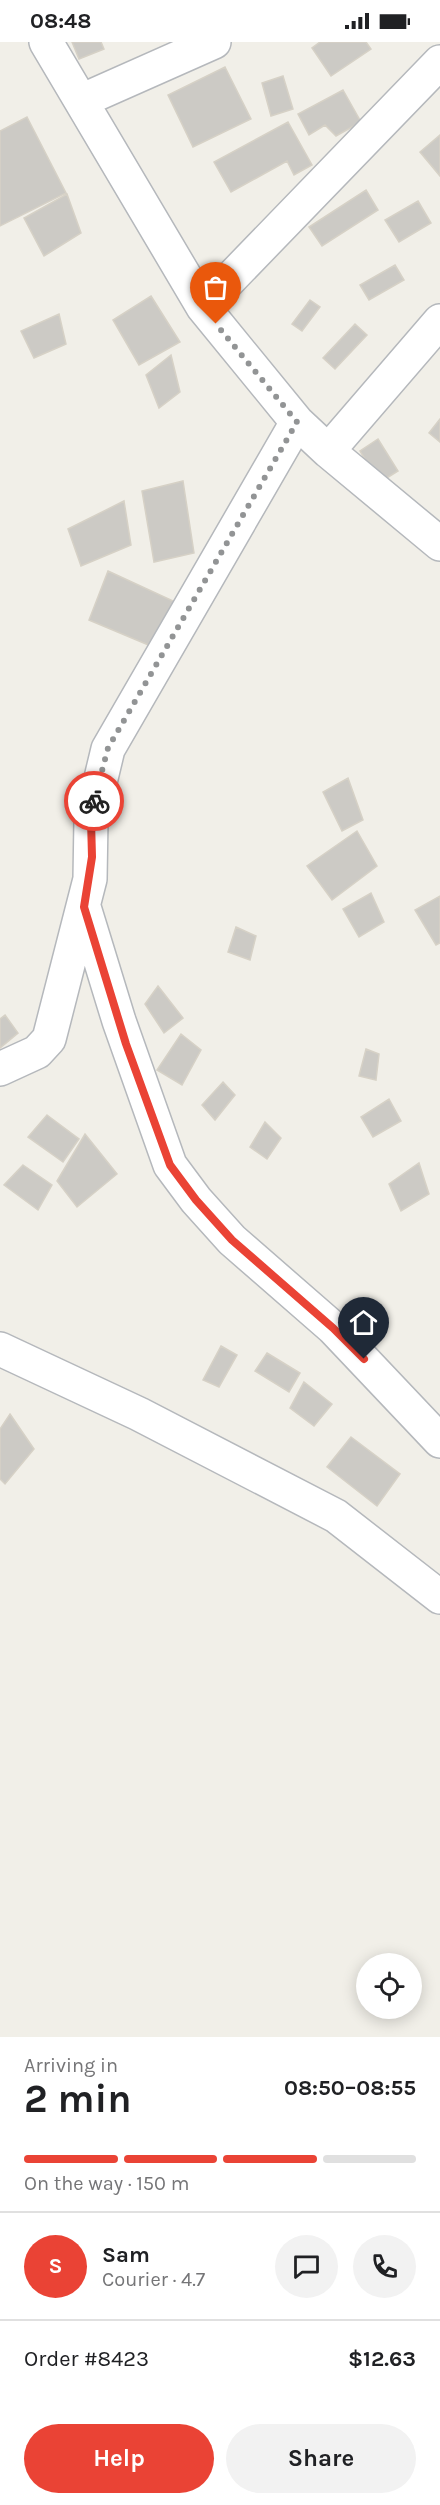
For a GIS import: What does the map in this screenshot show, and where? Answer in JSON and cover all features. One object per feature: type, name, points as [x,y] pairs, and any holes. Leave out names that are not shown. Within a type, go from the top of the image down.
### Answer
[{"type":"street","points":[[46,42],[203,307],[297,422],[328,451],[440,544]]},
{"type":"street","points":[[81,101],[214,42]]},
{"type":"street","points":[[203,307],[440,62]]},
{"type":"street","points":[[328,451],[438,326]]},
{"type":"street","points":[[0,1069],[37,1052],[49,1039],[84,907],[92,857],[91,820],[108,748],[297,422]]},
{"type":"street","points":[[84,907],[126,1044],[170,1165],[196,1200],[232,1240],[333,1328],[440,1441]]},
{"type":"street","points":[[0,1349],[139,1414],[336,1516],[440,1597]]},
{"type":"building","points":[[72,42],[101,42],[104,49],[79,59]]},
{"type":"building","points":[[320,42],[366,42],[371,49],[331,76],[312,48]]},
{"type":"building","points":[[225,67],[251,119],[193,147],[168,95]]},
{"type":"building","points":[[283,76],[293,109],[271,116],[262,83]]},
{"type":"building","points":[[343,90],[361,122],[336,136],[325,125],[309,135],[298,114]]},
{"type":"building","points":[[27,117],[66,193],[0,226],[0,131]]},
{"type":"building","points":[[288,122],[312,165],[294,175],[287,161],[231,192],[214,162]]},
{"type":"building","points":[[440,135],[440,176],[420,152]]},
{"type":"building","points":[[366,190],[378,210],[322,246],[309,227]]},
{"type":"building","points":[[67,194],[81,233],[44,256],[24,218]]},
{"type":"building","points":[[418,201],[431,223],[399,242],[385,220]]},
{"type":"building","points":[[395,265],[404,280],[369,300],[360,285]]},
{"type":"building","points":[[151,296],[180,342],[139,365],[113,320]]},
{"type":"building","points":[[310,300],[320,307],[302,331],[292,324]]},
{"type":"building","points":[[59,314],[66,344],[34,358],[21,331]]},
{"type":"building","points":[[355,324],[367,335],[335,369],[323,358]]},
{"type":"building","points":[[171,355],[180,392],[159,408],[146,375]]},
{"type":"building","points":[[440,419],[440,442],[429,433]]},
{"type":"building","points":[[378,439],[398,471],[379,483],[360,451]]},
{"type":"building","points":[[183,481],[194,553],[154,562],[142,491]]},
{"type":"building","points":[[124,501],[131,545],[81,566],[68,529]]},
{"type":"building","points":[[108,571],[184,606],[158,649],[89,620]]},
{"type":"building","points":[[348,778],[363,820],[342,831],[323,792]]},
{"type":"building","points":[[357,831],[377,866],[332,900],[307,866]]},
{"type":"building","points":[[371,893],[384,922],[359,937],[343,909]]},
{"type":"building","points":[[440,896],[440,943],[436,945],[415,910]]},
{"type":"building","points":[[236,927],[256,936],[250,960],[228,952]]},
{"type":"building","points":[[158,986],[183,1018],[164,1033],[145,1004]]},
{"type":"building","points":[[5,1015],[18,1033],[0,1048],[0,1019]]},
{"type":"building","points":[[181,1034],[201,1050],[182,1085],[157,1070]]},
{"type":"building","points":[[366,1049],[379,1054],[376,1080],[359,1076]]},
{"type":"building","points":[[223,1082],[235,1095],[215,1120],[202,1105]]},
{"type":"building","points":[[389,1099],[401,1121],[373,1137],[361,1117]]},
{"type":"building","points":[[47,1115],[79,1139],[63,1162],[28,1137]]},
{"type":"building","points":[[265,1122],[281,1138],[267,1159],[250,1147]]},
{"type":"building","points":[[85,1134],[117,1174],[77,1207],[57,1181]]},
{"type":"building","points":[[419,1163],[429,1194],[401,1211],[389,1184]]},
{"type":"building","points":[[23,1165],[52,1185],[38,1210],[4,1185]]},
{"type":"building","points":[[221,1346],[237,1355],[219,1387],[203,1380]]},
{"type":"building","points":[[267,1353],[300,1373],[289,1392],[255,1371]]},
{"type":"building","points":[[304,1382],[332,1404],[314,1426],[290,1408]]},
{"type":"building","points":[[10,1414],[34,1449],[5,1484],[0,1479],[0,1429]]},
{"type":"building","points":[[351,1437],[400,1474],[377,1506],[327,1467]]},
{"type":"way so far","points":[[94,801],[108,748],[297,422],[216,324]]},
{"type":"route","points":[[94,801],[91,820],[90,879],[84,907],[126,1044],[170,1165],[196,1200],[232,1240],[333,1328],[364,1359]]}]
